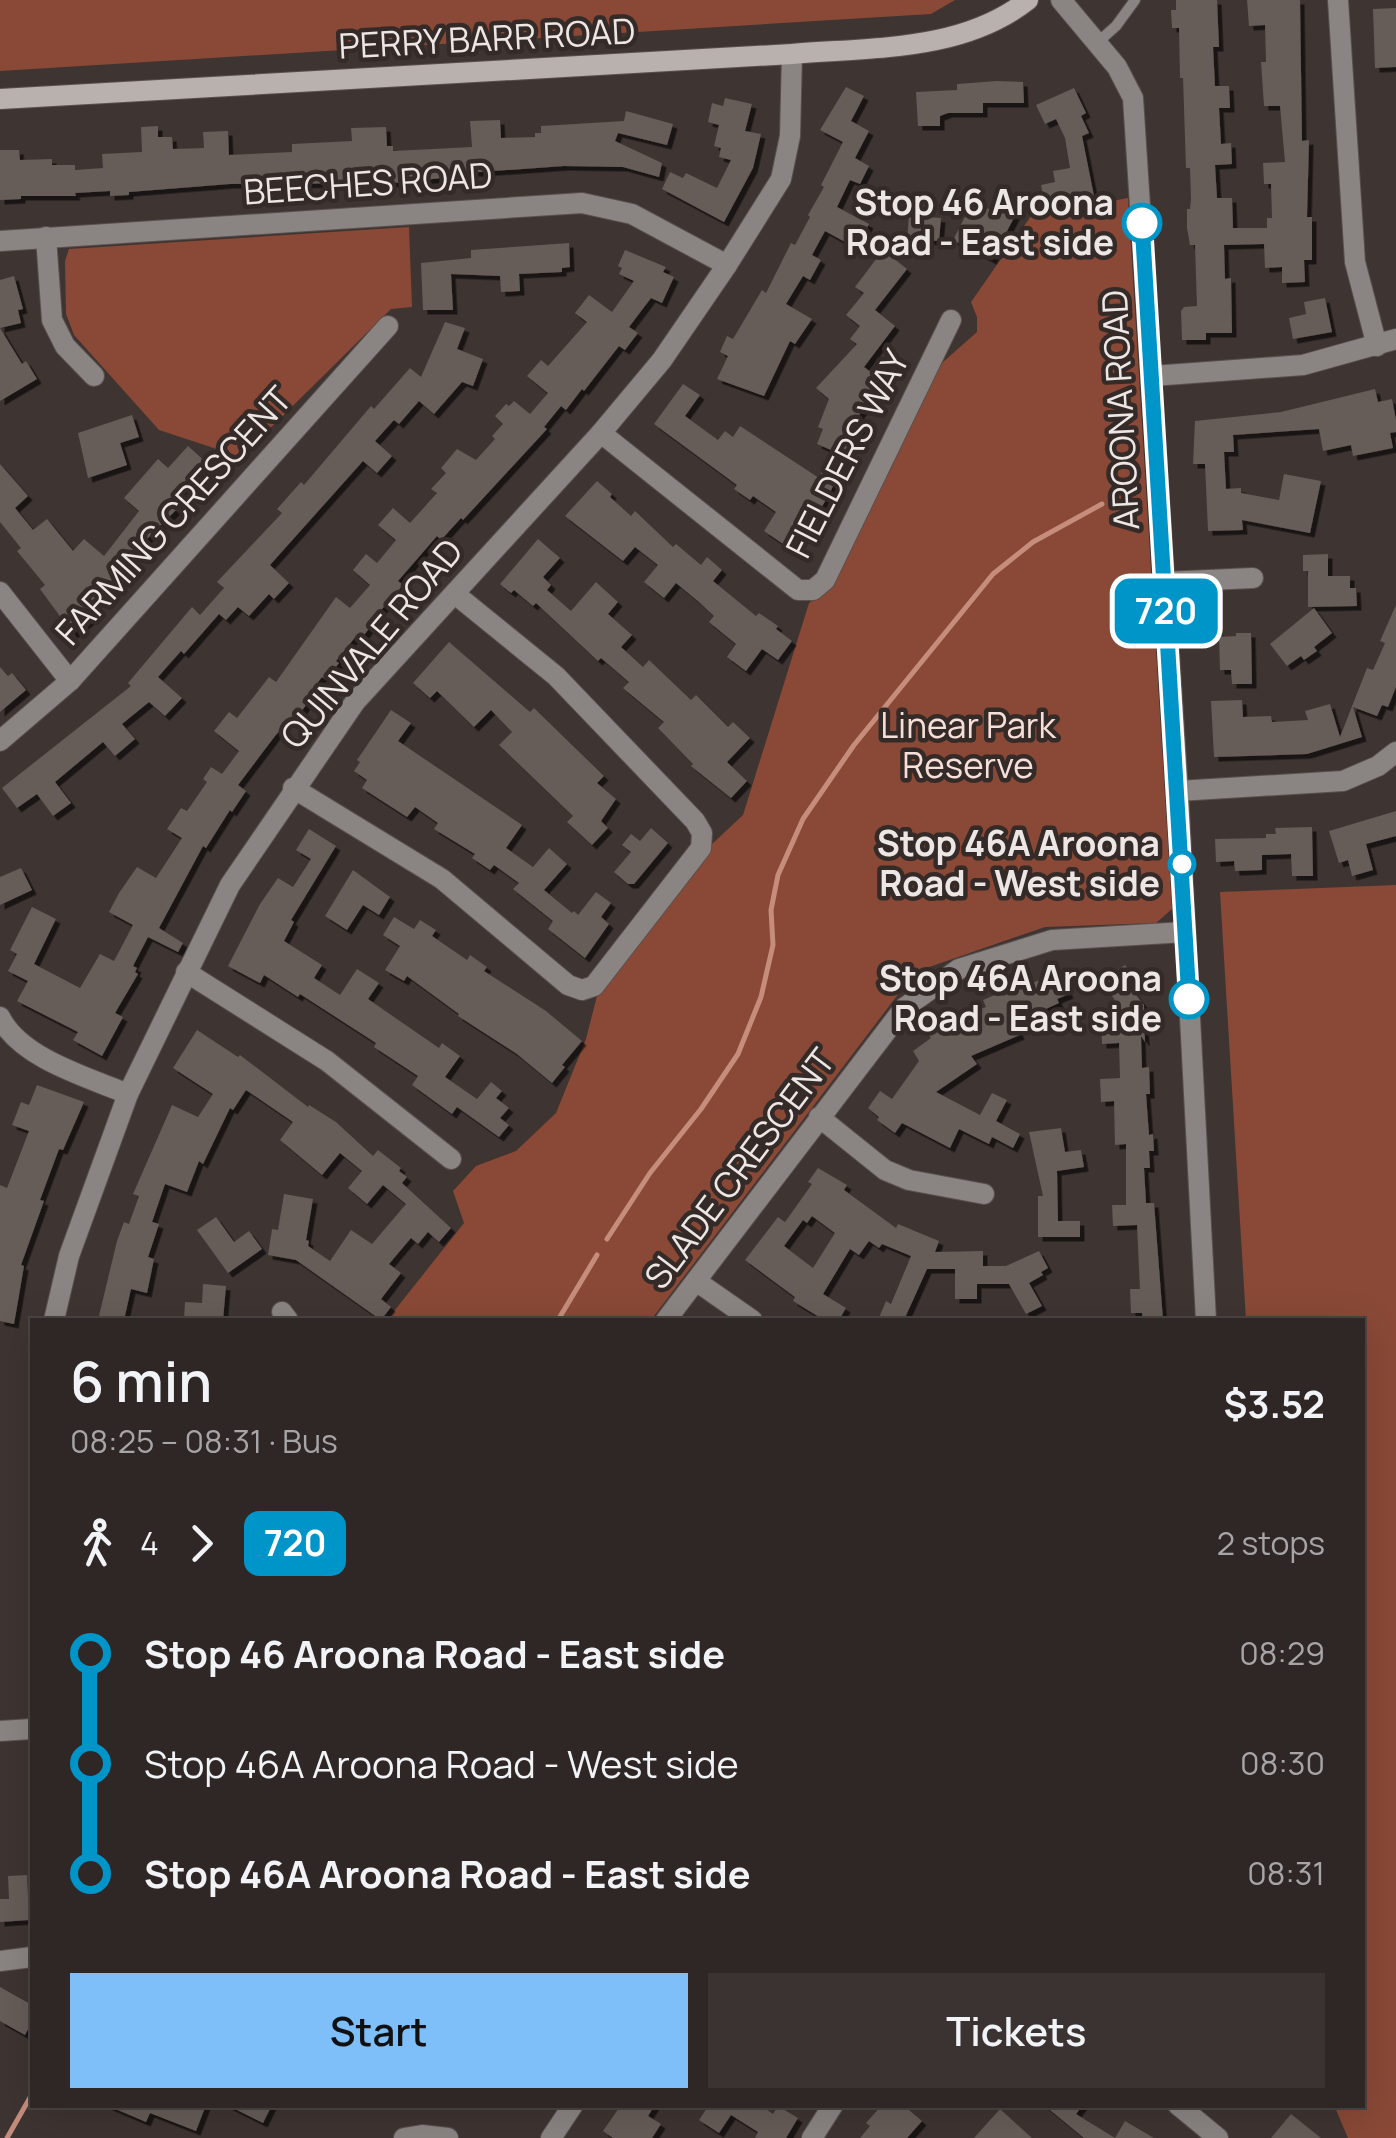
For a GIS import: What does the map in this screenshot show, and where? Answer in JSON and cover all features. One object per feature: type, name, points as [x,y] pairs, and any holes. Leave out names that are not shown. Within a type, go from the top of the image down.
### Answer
[{"type":"street","name":"PERRY BARR ROAD","points":[[0,99],[792,54],[922,43],[960,36],[994,22],[1028,0]]},
{"type":"street","name":"AROONA ROAD","points":[[1061,0],[1118,67],[1133,98],[1178,791],[1206,1318]]},
{"type":"street","points":[[1152,376],[1303,365],[1386,342],[1355,262],[1338,0]]},
{"type":"street","name":"QUINVALE ROAD","points":[[54,1318],[69,1256],[128,1094],[230,884],[356,702],[601,434],[662,360],[728,265],[782,180],[790,136],[792,54]]},
{"type":"street","name":"BEECHES ROAD","points":[[0,241],[582,203],[632,214],[728,265]]},
{"type":"street","points":[[46,237],[52,320],[65,346],[94,376]]},
{"type":"street","name":"FIELDERS WAY","points":[[601,434],[798,590],[813,590],[826,580],[951,320]]},
{"type":"street","name":"FARMING CRESCENT","points":[[0,742],[70,681],[388,326]]},
{"type":"street","points":[[1164,582],[1253,578]]},
{"type":"street","points":[[0,592],[70,681]]},
{"type":"street","points":[[293,788],[442,879],[568,986],[582,990],[594,986],[702,848],[702,832],[556,676],[455,594]]},
{"type":"street","points":[[1178,791],[1342,781],[1378,766],[1396,752]]},
{"type":"street","name":"SLADE CRESCENT","points":[[668,1318],[904,1008],[959,969],[1052,940],[1186,932]]},
{"type":"street","points":[[186,972],[327,1061],[451,1159]]},
{"type":"street","points":[[0,1016],[4,1025],[42,1058],[128,1094]]},
{"type":"street","points":[[819,1118],[885,1170],[909,1180],[984,1194]]},
{"type":"street","points":[[696,1281],[749,1318]]},
{"type":"street","points":[[0,1731],[30,1729]]},
{"type":"street","points":[[0,1961],[30,1958]]},
{"type":"street","points":[[551,2138],[571,2108]]},
{"type":"street","points":[[812,2138],[831,2108]]},
{"type":"street","points":[[1182,2108],[1218,2138]]},
{"type":"street","points":[[404,2138],[448,2138]]},
{"type":"lane","points":[[1098,42],[1116,26],[1134,0]]},
{"type":"green space","points":[[0,0],[955,0],[931,14],[0,71]]},
{"type":"green space","name":"Linear Park Reserve","points":[[1128,198],[1172,909],[1156,923],[1045,927],[915,972],[653,1318],[389,1318],[464,1223],[453,1191],[476,1166],[516,1151],[556,1113],[586,1039],[597,996],[711,845],[743,815],[809,603],[828,589],[943,362],[977,332],[971,302],[1031,216]]},
{"type":"green space","points":[[409,227],[412,307],[391,309],[241,457],[159,430],[74,335],[66,314],[65,261],[69,249]]},
{"type":"green space","points":[[1396,885],[1396,2138],[1348,2138],[1335,2108],[1365,2108],[1365,1318],[1246,1318],[1220,892]]},
{"type":"building","points":[[1176,0],[1217,0],[1219,47],[1213,47],[1215,86],[1229,86],[1230,108],[1219,108],[1221,144],[1231,143],[1232,164],[1215,165],[1217,198],[1232,198],[1233,228],[1267,228],[1267,218],[1272,218],[1271,184],[1264,184],[1263,163],[1285,162],[1280,106],[1264,106],[1261,62],[1266,62],[1265,25],[1249,26],[1247,0],[1300,0],[1302,141],[1309,140],[1307,217],[1312,217],[1312,260],[1304,260],[1305,282],[1282,283],[1282,267],[1265,268],[1264,244],[1224,245],[1225,279],[1231,278],[1232,333],[1206,333],[1206,340],[1182,340],[1181,311],[1197,306],[1195,245],[1190,245],[1187,228],[1190,168],[1186,168],[1179,28],[1172,28],[1171,10],[1176,10]]},
{"type":"building","points":[[1396,8],[1396,67],[1375,68],[1373,9]]},
{"type":"building","points":[[1023,82],[1024,103],[983,103],[983,113],[948,113],[940,116],[940,126],[918,126],[916,92],[957,90],[957,84]]},
{"type":"building","points":[[846,87],[864,96],[851,121],[869,131],[855,158],[869,166],[860,184],[850,180],[837,207],[869,224],[856,248],[825,231],[812,255],[821,260],[810,280],[803,276],[786,304],[812,319],[795,344],[790,341],[764,396],[717,379],[728,356],[720,352],[727,336],[733,339],[762,290],[766,293],[791,243],[795,245],[810,217],[843,142],[820,130]]},
{"type":"building","points":[[1074,88],[1086,113],[1081,116],[1089,133],[1082,136],[1094,196],[1045,205],[1041,185],[1055,182],[1053,171],[1070,168],[1065,138],[1056,119],[1045,124],[1036,105]]},
{"type":"building","points":[[725,98],[752,104],[745,131],[761,134],[753,168],[724,222],[662,189],[670,172],[683,178],[686,173],[717,188],[731,160],[719,157],[721,148],[714,146],[719,125],[708,122],[712,103],[723,106]]},
{"type":"building","points":[[626,111],[673,124],[667,145],[618,133],[615,141],[662,163],[659,177],[623,167],[564,166],[452,174],[395,183],[230,184],[129,195],[110,196],[110,191],[0,200],[0,150],[19,150],[20,160],[52,159],[52,165],[75,165],[75,170],[103,168],[102,154],[142,152],[141,127],[158,126],[158,137],[172,137],[173,149],[204,148],[203,132],[228,131],[229,155],[292,152],[292,144],[352,141],[351,128],[386,127],[387,146],[393,146],[393,151],[472,147],[470,121],[500,120],[501,138],[535,137],[535,133],[541,133],[541,126],[624,121]]},
{"type":"building","points":[[910,197],[929,199],[928,217],[941,218],[939,241],[922,240],[921,246],[907,245]]},
{"type":"building","points":[[998,197],[1019,208],[992,260],[953,240],[970,207],[981,213],[984,207],[991,210]]},
{"type":"building","points":[[569,243],[570,267],[562,268],[562,272],[519,274],[520,291],[501,292],[500,276],[451,274],[453,310],[423,310],[421,263],[471,258],[471,250]]},
{"type":"building","points":[[625,250],[666,267],[663,272],[674,277],[662,303],[651,298],[629,327],[638,333],[625,350],[619,346],[584,391],[566,410],[561,406],[544,427],[547,429],[463,520],[441,540],[437,536],[398,581],[403,585],[361,639],[357,635],[326,680],[322,677],[302,702],[306,705],[294,722],[290,719],[238,785],[246,791],[206,848],[203,846],[159,928],[183,943],[178,952],[148,937],[133,966],[138,974],[115,1013],[123,1017],[102,1056],[73,1040],[78,1032],[17,1001],[28,981],[8,971],[17,954],[10,950],[32,907],[56,919],[34,964],[80,988],[100,954],[114,961],[133,925],[109,912],[119,893],[137,867],[156,878],[182,838],[167,829],[181,808],[187,811],[207,782],[203,779],[211,767],[222,774],[239,751],[214,731],[229,712],[237,718],[269,677],[276,682],[336,597],[350,608],[370,585],[353,570],[366,554],[377,563],[396,540],[378,525],[393,508],[410,523],[437,493],[431,489],[446,473],[441,468],[457,449],[476,460],[495,439],[492,436],[503,424],[495,416],[506,404],[514,401],[530,414],[548,393],[527,376],[541,360],[548,366],[587,322],[575,313],[589,295],[612,312],[634,281],[619,274]]},
{"type":"building","points":[[883,250],[907,269],[875,310],[895,326],[864,367],[884,382],[853,423],[864,428],[859,441],[853,438],[830,493],[795,552],[764,531],[776,512],[734,489],[737,485],[654,424],[683,384],[700,395],[685,416],[718,440],[725,431],[733,437],[740,426],[819,478],[831,450],[817,444],[823,429],[818,427],[829,399],[816,388],[857,344],[850,339],[860,326],[846,315],[864,293],[855,287]]},
{"type":"building","points":[[14,276],[23,309],[18,310],[21,323],[0,328],[0,280]]},
{"type":"building","points":[[1325,298],[1332,332],[1293,339],[1289,318],[1306,314],[1304,302]]},
{"type":"building","points":[[445,322],[465,328],[457,349],[483,359],[473,386],[462,382],[434,414],[419,401],[399,424],[394,420],[375,441],[392,456],[377,473],[363,461],[270,565],[289,583],[274,599],[269,594],[249,616],[238,607],[226,620],[219,614],[158,677],[182,698],[165,716],[149,702],[122,724],[135,739],[115,756],[103,742],[55,782],[71,803],[53,816],[37,794],[17,808],[2,788],[131,686],[128,683],[192,607],[200,615],[224,588],[217,582],[282,513],[277,509],[301,482],[304,485],[371,406],[374,409],[410,368],[421,377]]},
{"type":"building","points":[[0,328],[22,364],[26,361],[37,379],[0,401]]},
{"type":"building","points":[[1375,389],[1378,402],[1392,399],[1396,420],[1396,432],[1390,433],[1393,448],[1353,456],[1351,445],[1323,451],[1319,429],[1233,435],[1234,452],[1224,452],[1226,489],[1241,488],[1241,493],[1279,500],[1284,474],[1321,481],[1310,533],[1242,520],[1243,530],[1208,531],[1205,464],[1193,464],[1195,421],[1281,412]]},
{"type":"building","points":[[132,415],[139,437],[120,443],[127,465],[88,478],[78,433]]},
{"type":"building","points":[[188,446],[207,463],[169,504],[176,510],[138,548],[93,606],[99,613],[73,634],[40,589],[45,585],[17,551],[21,548],[0,522],[0,464],[28,496],[15,508],[33,530],[47,519],[73,551],[84,539],[104,556],[139,511],[124,498],[158,459],[168,468]]},
{"type":"building","points":[[597,481],[631,516],[635,511],[673,547],[676,544],[701,565],[707,557],[722,570],[713,581],[756,616],[759,613],[778,626],[776,629],[792,641],[778,660],[762,649],[746,671],[727,657],[736,644],[709,622],[714,616],[699,602],[676,583],[664,598],[644,582],[658,565],[635,547],[623,561],[565,516]]},
{"type":"building","points":[[538,539],[560,558],[543,577],[551,585],[547,590],[571,611],[596,582],[618,602],[608,614],[632,635],[621,647],[643,667],[649,660],[691,700],[696,695],[728,727],[733,722],[750,738],[727,762],[747,781],[731,798],[691,766],[658,728],[664,722],[623,688],[629,682],[601,658],[598,661],[536,603],[533,606],[500,584]]},
{"type":"building","points":[[1328,554],[1328,576],[1350,576],[1350,588],[1356,588],[1357,606],[1308,607],[1308,571],[1303,571],[1303,555]]},
{"type":"building","points":[[1396,605],[1396,687],[1388,707],[1382,705],[1377,716],[1353,707],[1362,737],[1307,754],[1214,757],[1211,701],[1242,700],[1243,717],[1271,716],[1272,722],[1308,720],[1305,711],[1330,704],[1340,737],[1367,668],[1373,670],[1385,643],[1380,641]]},
{"type":"building","points":[[1314,608],[1332,633],[1314,647],[1317,651],[1287,666],[1270,644]]},
{"type":"building","points":[[1251,633],[1252,684],[1232,684],[1231,670],[1220,670],[1219,637]]},
{"type":"building","points":[[449,642],[530,712],[534,708],[604,776],[597,783],[616,799],[601,821],[608,828],[592,845],[567,822],[573,816],[499,745],[512,732],[491,710],[474,727],[437,691],[430,698],[413,683]]},
{"type":"building","points":[[0,667],[8,676],[12,673],[26,690],[0,712]]},
{"type":"building","points":[[391,710],[411,723],[398,741],[522,825],[506,848],[533,867],[549,848],[567,864],[544,890],[578,915],[596,892],[611,903],[601,917],[609,924],[585,958],[548,929],[553,921],[513,889],[519,883],[494,865],[490,870],[472,858],[475,854],[434,829],[438,823],[415,807],[407,817],[362,788],[367,780],[354,771],[360,762],[357,760]]},
{"type":"building","points":[[1396,811],[1396,836],[1366,844],[1373,870],[1352,876],[1348,860],[1339,863],[1329,831]]},
{"type":"building","points":[[1312,827],[1313,876],[1292,876],[1291,854],[1262,855],[1262,870],[1235,871],[1234,861],[1216,862],[1215,839],[1266,838],[1266,834],[1276,834],[1275,828]]},
{"type":"building","points":[[651,828],[668,843],[634,884],[628,884],[614,872],[631,852],[622,845],[631,834],[640,841]]},
{"type":"building","points":[[309,829],[336,846],[291,920],[294,922],[284,941],[322,965],[314,978],[340,995],[357,969],[379,983],[368,999],[439,1048],[442,1043],[460,1056],[445,1077],[477,1099],[491,1082],[502,1091],[496,1098],[509,1108],[500,1118],[509,1125],[499,1137],[457,1107],[452,1114],[412,1085],[418,1076],[374,1047],[376,1043],[300,994],[298,997],[264,975],[260,983],[228,966],[278,878],[293,887],[311,859],[296,850]]},
{"type":"building","points":[[21,868],[32,890],[0,905],[0,877]]},
{"type":"building","points":[[353,870],[390,897],[379,915],[363,905],[347,930],[325,916]]},
{"type":"building","points":[[394,917],[414,929],[420,920],[436,930],[432,936],[467,960],[470,955],[487,967],[484,971],[546,1011],[582,1041],[552,1083],[407,976],[404,981],[385,970],[400,946],[383,935]]},
{"type":"building","points":[[1125,965],[1137,982],[1130,987],[1144,1005],[1142,1068],[1149,1067],[1150,1094],[1146,1094],[1154,1151],[1149,1151],[1150,1168],[1144,1168],[1146,1203],[1154,1203],[1163,1318],[1143,1318],[1142,1313],[1131,1313],[1130,1289],[1140,1289],[1137,1225],[1113,1226],[1112,1205],[1126,1205],[1126,1144],[1115,1145],[1114,1101],[1101,1102],[1100,1079],[1120,1078],[1119,1043],[1102,1044],[1101,1018],[1127,1017],[1107,989],[1112,986],[1106,978]]},
{"type":"building","points":[[1046,977],[1049,984],[1062,978],[1069,994],[1057,999],[1059,1003],[1015,1023],[1020,1035],[971,1056],[977,1064],[936,1092],[980,1115],[992,1093],[1007,1100],[996,1121],[1020,1134],[1013,1148],[992,1137],[989,1144],[959,1129],[950,1148],[902,1123],[895,1133],[877,1120],[879,1117],[868,1108],[880,1091],[892,1099],[919,1061],[913,1051],[931,1038],[928,1034],[947,1021],[986,1007],[983,1000],[1002,992],[1003,996]]},
{"type":"building","points":[[197,1030],[336,1122],[373,1156],[378,1150],[401,1168],[399,1171],[407,1177],[402,1183],[451,1228],[439,1242],[428,1232],[418,1244],[411,1238],[389,1264],[401,1273],[381,1299],[391,1307],[383,1318],[296,1260],[268,1255],[272,1229],[278,1230],[284,1194],[313,1199],[306,1240],[308,1246],[330,1261],[351,1230],[372,1244],[406,1204],[383,1185],[367,1204],[348,1188],[362,1171],[340,1153],[322,1175],[280,1140],[293,1122],[246,1090],[233,1110],[230,1108],[203,1164],[199,1161],[187,1192],[165,1184],[152,1222],[159,1224],[148,1257],[154,1259],[147,1293],[131,1289],[124,1318],[98,1318],[117,1241],[124,1222],[129,1224],[139,1196],[133,1194],[172,1105],[198,1117],[213,1094],[173,1068]]},
{"type":"building","points":[[37,1085],[84,1102],[63,1150],[59,1149],[40,1200],[44,1201],[21,1265],[24,1266],[14,1324],[0,1321],[0,1185],[7,1188],[29,1131],[12,1125],[21,1102],[29,1105]]},
{"type":"building","points":[[1061,1128],[1065,1152],[1081,1150],[1084,1167],[1057,1171],[1058,1221],[1080,1221],[1080,1237],[1038,1237],[1038,1196],[1043,1196],[1029,1132]]},
{"type":"building","points":[[818,1168],[847,1185],[844,1190],[896,1228],[898,1224],[939,1241],[935,1252],[983,1251],[983,1266],[1006,1266],[1039,1251],[1048,1268],[1029,1283],[1042,1306],[1026,1314],[1009,1284],[977,1284],[977,1299],[955,1299],[955,1269],[927,1269],[905,1318],[879,1318],[886,1301],[891,1304],[911,1256],[882,1244],[879,1248],[869,1241],[859,1255],[850,1249],[823,1294],[846,1308],[840,1318],[821,1318],[793,1301],[795,1297],[745,1260],[778,1217],[785,1222],[812,1184],[808,1182]],"holes":[[[812,1216],[835,1233],[813,1268],[784,1246],[803,1220],[807,1223]]]},
{"type":"building","points":[[216,1217],[234,1242],[249,1231],[262,1249],[228,1273],[197,1230]]},
{"type":"building","points":[[203,1284],[226,1286],[223,1318],[184,1318],[185,1302],[202,1303]]},
{"type":"building","points":[[27,1875],[29,1920],[0,1922],[0,1899],[9,1899],[8,1876]]},
{"type":"building","points":[[0,1987],[30,2004],[30,2025],[25,2035],[0,2021]]},
{"type":"building","points":[[113,2108],[205,2108],[196,2131],[150,2113],[146,2122]]},
{"type":"building","points":[[233,2108],[270,2108],[263,2123]]},
{"type":"building","points":[[619,2108],[653,2108],[648,2116],[661,2124],[652,2138],[613,2138],[603,2131]]},
{"type":"building","points":[[707,2108],[764,2108],[773,2114],[781,2108],[798,2118],[786,2138],[755,2138],[758,2132],[731,2115],[719,2133],[699,2120]]},
{"type":"building","points":[[879,2108],[907,2108],[922,2121],[907,2138],[860,2138],[870,2126],[866,2123]]},
{"type":"building","points":[[1048,2108],[1081,2108],[1076,2114],[1115,2138],[1084,2138]]},
{"type":"building","points":[[1000,2109],[1032,2138],[974,2138]]},
{"type":"building","points":[[1291,2114],[1321,2138],[1271,2138]]},
{"type":"building","points":[[1125,2121],[1154,2138],[1115,2138]]},
{"type":"waterway","points":[[607,1239],[650,1173],[738,1054],[761,997],[773,945],[771,910],[778,875],[803,819],[854,745],[993,574],[1033,542],[1102,504]]},
{"type":"waterway","points":[[559,1318],[597,1255]]},
{"type":"waterway","points":[[7,2138],[30,2098]]},
{"type":"bus line","name":"720","points":[[1142,223],[1189,999]]},
{"type":"place","name":"Stop 46 Aroona Road - East side","points":[[1142,223]]},
{"type":"place","name":"Stop 46A Aroona Road - West side","points":[[1182,864]]},
{"type":"place","name":"Stop 46A Aroona Road - East side","points":[[1189,999]]}]
